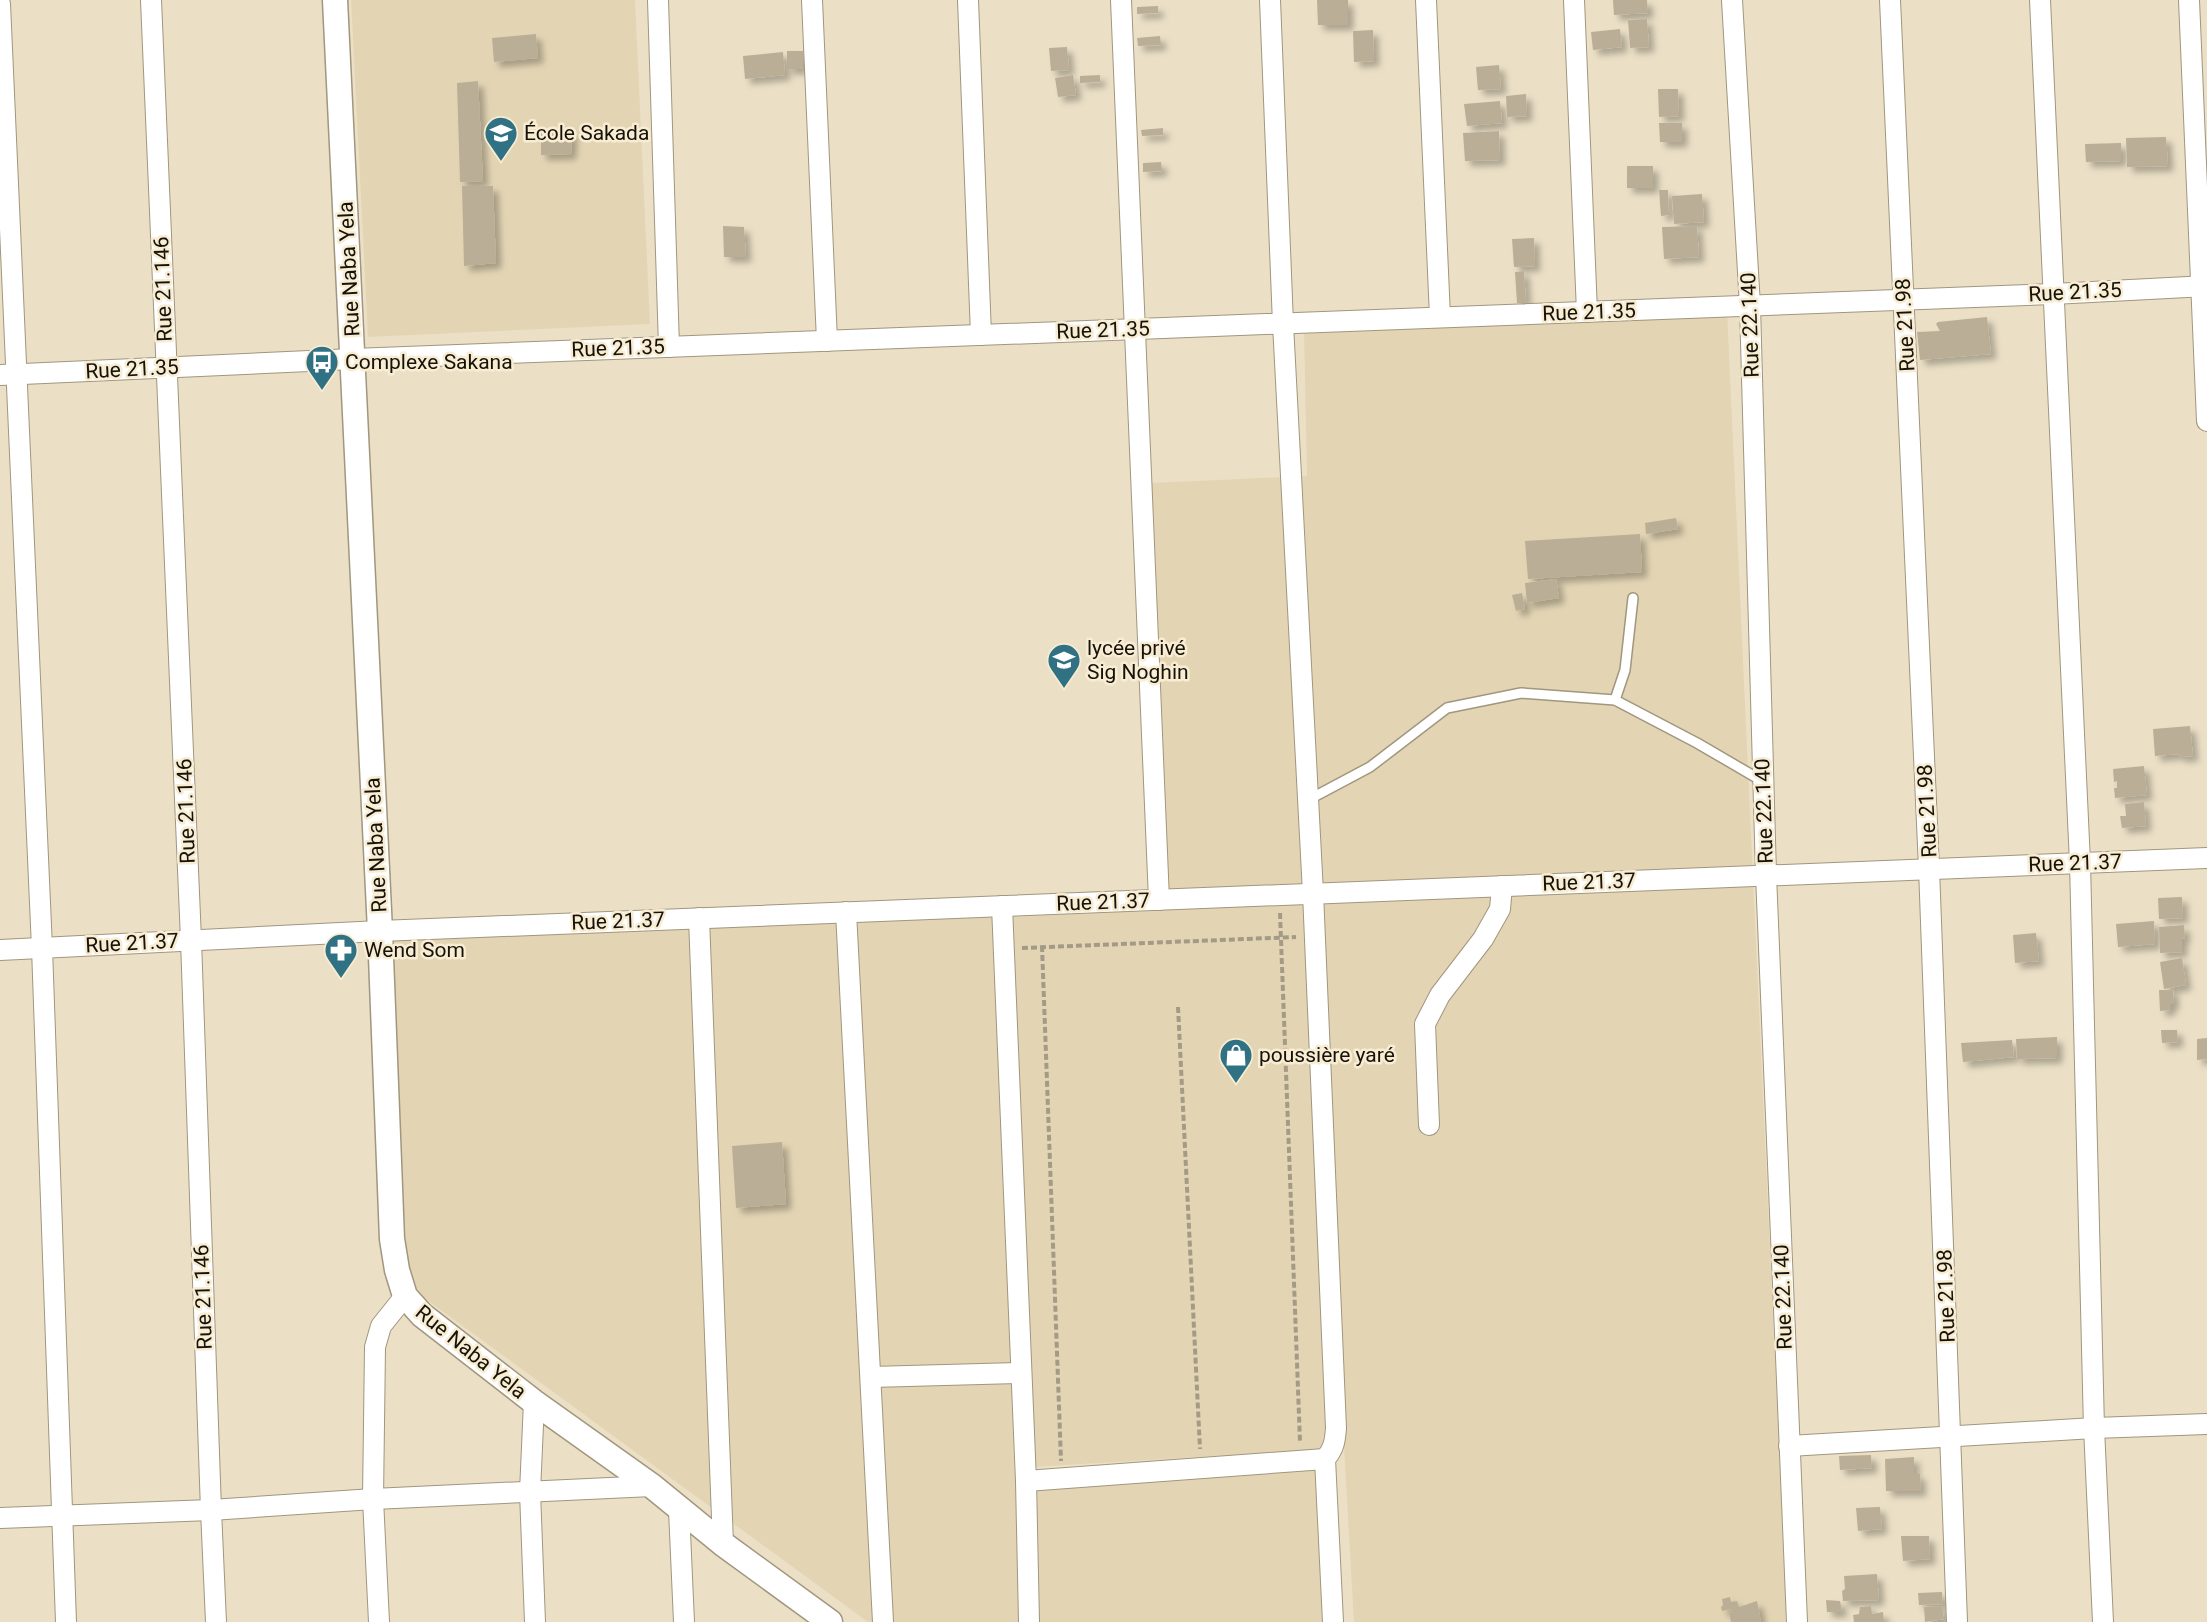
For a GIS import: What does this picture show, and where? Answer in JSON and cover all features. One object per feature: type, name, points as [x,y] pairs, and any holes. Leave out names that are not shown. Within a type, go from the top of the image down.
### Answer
[{"type":"street","name":"Rue 21.146","points":[[151,0],[191,940],[216,1622]]},
{"type":"street","name":"Rue Naba Yela","points":[[335,0],[380,931],[392,1239],[397,1270],[405,1296],[422,1315],[534,1402],[652,1486],[723,1544],[830,1622]]},
{"type":"street","points":[[658,0],[669,346]]},
{"type":"street","points":[[812,0],[827,341]]},
{"type":"street","points":[[968,0],[981,335]]},
{"type":"street","points":[[1120,0],[1159,900]]},
{"type":"street","points":[[1026,1481],[1325,1459],[1331,1453],[1335,1442],[1315,937],[1283,324],[1270,0]]},
{"type":"street","points":[[1426,0],[1440,317]]},
{"type":"street","points":[[1574,0],[1587,312]]},
{"type":"street","name":"Rue 22.140","points":[[1732,0],[1750,306],[1766,875],[1797,1622]]},
{"type":"street","name":"Rue 21.98","points":[[1890,0],[1929,868],[1958,1622]]},
{"type":"street","points":[[2040,0],[2080,863],[2094,1428],[2103,1622]]},
{"type":"street","points":[[2189,0],[2204,286],[2207,422]]},
{"type":"street","points":[[0,4],[8,375],[42,948],[66,1622]]},
{"type":"street","name":"Rue 21.35","points":[[8,375],[669,346],[1750,306],[2204,286]]},
{"type":"street","name":"Rue 21.37","points":[[0,950],[380,931],[2207,858]]},
{"type":"street","points":[[1429,1125],[1425,1024],[1440,995],[1483,939],[1500,909],[1502,886]]},
{"type":"street","points":[[1002,906],[1026,1481],[1029,1622]]},
{"type":"street","points":[[846,912],[883,1622]]},
{"type":"street","points":[[699,918],[723,1544]]},
{"type":"street","points":[[379,1622],[373,1499],[375,1347],[381,1326],[405,1296]]},
{"type":"street","points":[[871,1377],[1021,1373]]},
{"type":"street","points":[[534,1402],[530,1492],[535,1622]]},
{"type":"street","points":[[1789,1446],[2094,1428],[2207,1424]]},
{"type":"street","points":[[1325,1459],[1333,1622]]},
{"type":"street","points":[[0,1518],[211,1510],[373,1499],[652,1486]]},
{"type":"street","points":[[679,1510],[684,1622]]},
{"type":"lane","points":[[1615,700],[1625,670],[1633,598]]},
{"type":"lane","points":[[1308,800],[1370,767],[1447,708],[1521,693],[1615,700],[1697,743],[1764,782]]},
{"type":"lane","points":[[1332,1599],[1344,1622]]},
{"type":"path","points":[[1279,895],[1301,1461]]},
{"type":"path","points":[[1004,949],[1315,937]]},
{"type":"path","points":[[1042,946],[1062,1479]]},
{"type":"path","points":[[1178,1006],[1201,1468]]},
{"type":"shaded area","name":"École Sakada","points":[[351,0],[635,0],[650,324],[368,337]]},
{"type":"shaded area","points":[[1727,310],[1787,1622],[1354,1622],[1344,1448],[1033,1467],[1012,917],[1166,909],[1150,483],[1307,476],[1304,332]]},
{"type":"shaded area","points":[[995,913],[1018,1489],[1331,1469],[1337,1622],[868,1622],[423,1297],[411,1280],[402,1231],[391,941]]},
{"type":"building","points":[[1317,0],[1348,0],[1348,25],[1318,25]]},
{"type":"building","points":[[1613,0],[1647,0],[1648,13],[1614,15]]},
{"type":"building","points":[[1158,6],[1158,13],[1137,14],[1137,7]]},
{"type":"building","points":[[1647,19],[1649,47],[1630,48],[1628,20]]},
{"type":"building","points":[[1620,29],[1622,47],[1593,50],[1591,32]]},
{"type":"building","points":[[1373,30],[1374,61],[1354,62],[1353,31]]},
{"type":"building","points":[[536,34],[538,58],[494,62],[492,38]]},
{"type":"building","points":[[1160,36],[1161,45],[1138,46],[1137,38]]},
{"type":"building","points":[[1067,47],[1069,70],[1051,71],[1049,48]]},
{"type":"building","points":[[787,51],[803,51],[803,69],[787,69]]},
{"type":"building","points":[[783,52],[785,75],[745,79],[743,56]]},
{"type":"building","points":[[1499,65],[1501,89],[1478,90],[1476,67]]},
{"type":"building","points":[[1073,75],[1076,95],[1058,97],[1055,78]]},
{"type":"building","points":[[1100,75],[1100,82],[1080,83],[1080,76]]},
{"type":"building","points":[[478,81],[483,181],[460,182],[457,83]]},
{"type":"building","points":[[1658,89],[1678,89],[1679,116],[1659,117]]},
{"type":"building","points":[[1526,94],[1527,116],[1507,117],[1506,96]]},
{"type":"building","points":[[1500,101],[1502,123],[1467,126],[1464,104]]},
{"type":"building","points":[[1659,123],[1682,123],[1682,142],[1660,142]]},
{"type":"building","points":[[1163,128],[1163,135],[1142,136],[1141,130]]},
{"type":"building","points":[[572,131],[571,154],[541,155],[541,133]]},
{"type":"building","points":[[1499,131],[1500,160],[1465,161],[1463,133]]},
{"type":"building","points":[[2166,137],[2168,166],[2127,167],[2126,138]]},
{"type":"building","points":[[2121,143],[2121,161],[2086,162],[2085,144]]},
{"type":"building","points":[[1161,162],[1162,171],[1143,172],[1143,163]]},
{"type":"building","points":[[1627,166],[1653,166],[1653,188],[1627,188]]},
{"type":"building","points":[[462,186],[493,186],[496,263],[464,266]]},
{"type":"building","points":[[1659,190],[1668,190],[1669,215],[1661,216]]},
{"type":"building","points":[[1702,194],[1704,222],[1674,224],[1672,196]]},
{"type":"building","points":[[723,226],[744,227],[746,257],[724,257]]},
{"type":"building","points":[[1697,226],[1699,257],[1664,259],[1662,227]]},
{"type":"building","points":[[1534,238],[1535,266],[1514,267],[1512,239]]},
{"type":"building","points":[[1524,271],[1526,303],[1517,303],[1515,272]]},
{"type":"building","points":[[1987,317],[1991,354],[1920,360],[1917,332],[1940,331],[1936,324],[1938,322]]},
{"type":"building","points":[[1676,518],[1678,529],[1646,534],[1645,523]]},
{"type":"building","points":[[1640,534],[1642,572],[1528,579],[1525,541]]},
{"type":"building","points":[[1556,579],[1559,598],[1527,603],[1525,583]]},
{"type":"building","points":[[1522,593],[1525,609],[1516,611],[1512,595]]},
{"type":"building","points":[[2190,726],[2193,756],[2180,757],[2179,754],[2155,756],[2153,729]]},
{"type":"building","points":[[2144,766],[2147,795],[2115,798],[2114,788],[2117,788],[2117,781],[2114,782],[2113,769]]},
{"type":"building","points":[[2144,802],[2146,826],[2122,828],[2120,816],[2126,816],[2125,804]]},
{"type":"building","points":[[2182,897],[2183,918],[2159,919],[2158,898]]},
{"type":"building","points":[[2154,921],[2155,944],[2118,947],[2116,924]]},
{"type":"building","points":[[2184,925],[2185,938],[2182,939],[2182,952],[2160,953],[2159,927]]},
{"type":"building","points":[[2036,933],[2039,961],[2015,963],[2013,935]]},
{"type":"building","points":[[2182,958],[2186,985],[2164,989],[2160,962]]},
{"type":"building","points":[[2159,990],[2173,990],[2174,1004],[2170,1004],[2170,1010],[2160,1011]]},
{"type":"building","points":[[2161,1030],[2177,1030],[2178,1042],[2162,1043]]},
{"type":"building","points":[[2057,1037],[2057,1058],[2017,1059],[2016,1039]]},
{"type":"building","points":[[2207,1038],[2207,1059],[2197,1060],[2197,1039]]},
{"type":"building","points":[[2012,1040],[2014,1057],[1963,1062],[1961,1043]]},
{"type":"building","points":[[782,1142],[786,1204],[736,1208],[732,1146]]},
{"type":"building","points":[[1871,1455],[1872,1468],[1840,1470],[1839,1456]]},
{"type":"building","points":[[1914,1457],[1914,1474],[1920,1474],[1921,1491],[1886,1491],[1885,1459]]},
{"type":"building","points":[[1880,1507],[1882,1529],[1858,1531],[1856,1508]]},
{"type":"building","points":[[1901,1536],[1929,1536],[1930,1559],[1903,1561]]},
{"type":"building","points":[[1877,1574],[1879,1600],[1843,1601],[1844,1576]]},
{"type":"building","points":[[1942,1592],[1943,1604],[1919,1605],[1918,1593]]},
{"type":"building","points":[[1730,1597],[1731,1602],[1737,1601],[1739,1607],[1757,1601],[1761,1622],[1731,1622],[1729,1613],[1731,1609],[1722,1611],[1721,1607],[1722,1599]]},
{"type":"building","points":[[1826,1600],[1840,1601],[1842,1612],[1827,1612]]},
{"type":"building","points":[[1871,1606],[1872,1614],[1883,1612],[1884,1622],[1854,1622],[1853,1615],[1859,1614],[1860,1607]]},
{"type":"building","points":[[1942,1606],[1944,1619],[1925,1622],[1924,1607]]},
{"type":"place","name":"École Sakada","points":[[501,162]]},
{"type":"place","name":"Complexe Sakana","points":[[322,391]]},
{"type":"place","name":"lycée privé Sig Noghin","points":[[1064,689]]},
{"type":"place","name":"Wend Som","points":[[341,979]]},
{"type":"place","name":"poussière yaré","points":[[1236,1084]]}]
